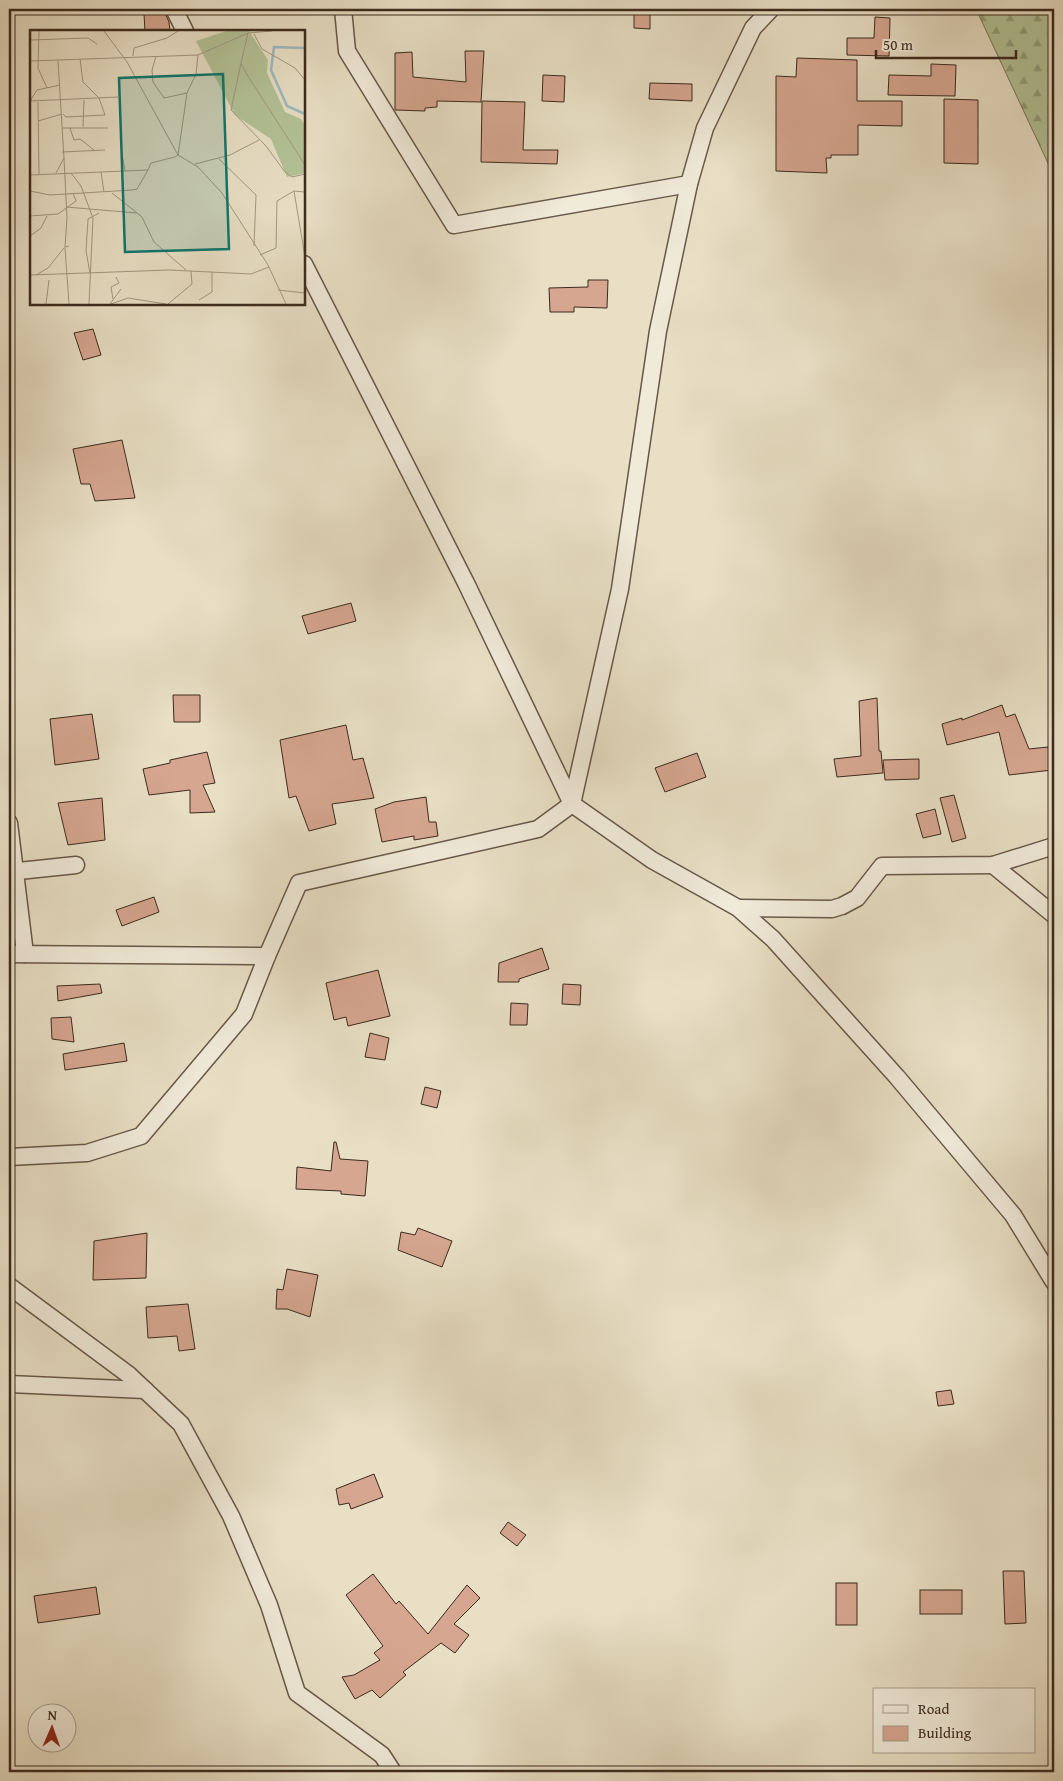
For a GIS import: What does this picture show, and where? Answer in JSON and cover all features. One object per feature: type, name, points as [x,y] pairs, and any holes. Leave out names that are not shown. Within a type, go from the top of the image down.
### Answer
[{"type":"street","points":[[174,9],[184,30]]},
{"type":"street","points":[[343,9],[346,51],[454,225],[689,184]]},
{"type":"street","points":[[9,1157],[87,1153],[140,1136],[244,1014],[298,884],[538,829],[572,804],[620,589],[658,331],[689,184],[705,128],[753,28],[771,9]]},
{"type":"street","points":[[305,266],[466,583],[572,804],[652,860],[738,908],[773,940],[916,1100],[1013,1215],[1054,1282]]},
{"type":"street","points":[[9,823],[17,954],[267,956]]},
{"type":"street","points":[[738,908],[832,909],[857,898],[882,866],[993,865],[1054,846]]},
{"type":"street","points":[[12,872],[76,865]]},
{"type":"street","points":[[993,865],[1054,916]]},
{"type":"street","points":[[9,1286],[129,1375],[181,1424],[231,1516],[269,1605],[297,1693],[382,1755],[393,1772]]},
{"type":"street","points":[[9,1384],[145,1390]]},
{"type":"green space","points":[[976,9],[1054,9],[1054,176]]},
{"type":"building","points":[[165,13],[170,30],[145,30],[144,14]]},
{"type":"building","points":[[634,13],[650,13],[650,29],[634,28]]},
{"type":"building","points":[[875,17],[890,18],[889,56],[847,55],[847,38],[874,38]]},
{"type":"building","points":[[465,51],[484,51],[481,102],[437,101],[437,107],[425,108],[425,111],[395,110],[395,53],[412,52],[413,77],[466,82]]},
{"type":"building","points":[[797,58],[857,60],[857,101],[902,101],[902,126],[858,125],[858,155],[831,155],[831,158],[826,158],[827,173],[776,171],[776,76],[796,77]]},
{"type":"building","points":[[931,64],[956,65],[955,96],[888,95],[889,75],[931,76]]},
{"type":"building","points":[[543,75],[565,76],[564,102],[542,101]]},
{"type":"building","points":[[650,83],[692,84],[692,101],[649,99]]},
{"type":"building","points":[[944,99],[978,100],[978,164],[944,163]]},
{"type":"building","points":[[482,101],[525,102],[523,150],[558,150],[557,164],[481,162]]},
{"type":"building","points":[[588,280],[608,280],[607,308],[574,307],[574,312],[550,312],[549,288],[588,287]]},
{"type":"building","points":[[93,329],[101,355],[83,360],[74,333]]},
{"type":"building","points":[[122,440],[135,498],[95,501],[90,484],[81,484],[73,449]]},
{"type":"building","points":[[351,603],[356,621],[308,634],[302,616]]},
{"type":"building","points":[[173,695],[200,695],[200,722],[174,722]]},
{"type":"building","points":[[877,698],[879,751],[881,751],[883,773],[837,777],[834,759],[861,756],[859,701]]},
{"type":"building","points":[[1002,705],[1006,717],[1015,714],[1029,749],[1048,747],[1052,770],[1009,775],[999,732],[947,745],[942,724],[962,718],[962,720]]},
{"type":"building","points":[[92,714],[99,759],[55,765],[50,719]]},
{"type":"building","points":[[346,725],[353,760],[363,758],[374,798],[332,804],[336,824],[309,831],[296,796],[289,798],[280,740]]},
{"type":"building","points":[[207,752],[215,783],[203,785],[215,812],[190,813],[190,790],[149,795],[143,769],[170,763],[170,760]]},
{"type":"building","points":[[697,753],[706,777],[665,792],[655,768]]},
{"type":"building","points":[[919,759],[919,779],[885,780],[883,760]]},
{"type":"building","points":[[954,795],[966,838],[952,842],[940,798]]},
{"type":"building","points":[[426,797],[429,822],[436,822],[438,836],[414,840],[414,836],[382,842],[375,809],[394,802]]},
{"type":"building","points":[[102,798],[105,840],[68,845],[58,803]]},
{"type":"building","points":[[935,809],[941,834],[923,838],[916,814]]},
{"type":"building","points":[[154,897],[159,912],[122,926],[116,910]]},
{"type":"building","points":[[542,948],[549,969],[519,979],[519,982],[498,982],[499,963]]},
{"type":"building","points":[[378,970],[390,1016],[348,1026],[346,1017],[334,1020],[326,983]]},
{"type":"building","points":[[100,984],[102,993],[58,1001],[57,986]]},
{"type":"building","points":[[563,984],[581,985],[580,1005],[562,1004]]},
{"type":"building","points":[[511,1003],[528,1004],[527,1025],[510,1025]]},
{"type":"building","points":[[71,1017],[74,1042],[52,1039],[51,1018]]},
{"type":"building","points":[[370,1033],[389,1038],[385,1060],[365,1057]]},
{"type":"building","points":[[124,1043],[127,1061],[65,1070],[63,1054]]},
{"type":"building","points":[[425,1087],[441,1091],[437,1108],[421,1104]]},
{"type":"building","points":[[334,1142],[336,1142],[340,1159],[368,1161],[365,1196],[341,1194],[341,1191],[296,1189],[297,1167],[331,1171]]},
{"type":"building","points":[[418,1228],[452,1241],[442,1267],[398,1250],[401,1232],[415,1235]]},
{"type":"building","points":[[147,1233],[146,1278],[93,1280],[94,1241]]},
{"type":"building","points":[[287,1269],[318,1275],[310,1317],[287,1309],[276,1309],[277,1289],[283,1290]]},
{"type":"building","points":[[188,1304],[195,1349],[179,1351],[177,1336],[148,1338],[146,1307]]},
{"type":"building","points":[[951,1390],[954,1404],[938,1406],[936,1392]]},
{"type":"building","points":[[374,1474],[383,1497],[351,1509],[349,1503],[339,1505],[336,1489]]},
{"type":"building","points":[[508,1522],[526,1535],[517,1546],[500,1533]]},
{"type":"building","points":[[1003,1571],[1024,1571],[1026,1623],[1005,1624]]},
{"type":"building","points":[[373,1574],[396,1604],[399,1601],[428,1634],[467,1585],[480,1598],[454,1624],[469,1635],[455,1653],[441,1643],[403,1672],[406,1675],[380,1698],[372,1690],[355,1699],[342,1677],[354,1675],[380,1660],[374,1653],[383,1646],[346,1595]]},
{"type":"building","points":[[836,1583],[857,1583],[857,1625],[836,1625]]},
{"type":"building","points":[[96,1587],[100,1614],[38,1623],[34,1596]]},
{"type":"building","points":[[920,1590],[962,1590],[962,1614],[920,1614]]}]
